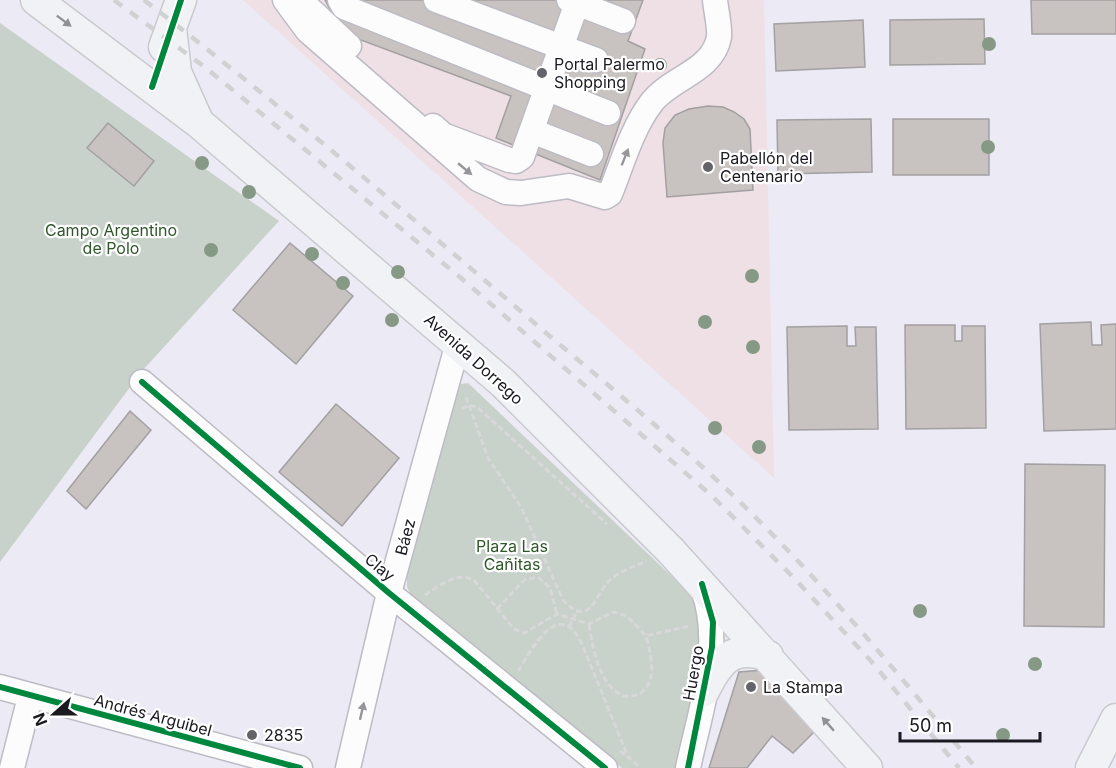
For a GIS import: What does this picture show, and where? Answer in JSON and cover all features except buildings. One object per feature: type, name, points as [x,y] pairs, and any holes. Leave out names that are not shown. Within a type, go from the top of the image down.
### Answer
[{"type":"main road","name":"Avenida Dorrego","points":[[36,0],[199,123],[458,343],[555,433],[658,560],[702,584],[867,768]]},
{"type":"main road","points":[[152,87],[181,0]]},
{"type":"main road","points":[[92,42],[111,49],[131,50],[159,38],[171,28]]},
{"type":"main road","points":[[171,28],[176,72],[183,94],[199,123]]},
{"type":"main road","points":[[704,691],[718,666],[728,657],[741,652],[755,652],[768,657]]},
{"type":"main road","points":[[1091,768],[1116,719]]},
{"type":"street","points":[[285,0],[308,31],[478,179],[506,192],[521,193],[570,186],[605,197],[610,194],[636,129],[651,104],[666,87],[702,66],[714,53],[719,34],[715,0]]},
{"type":"street","points":[[300,0],[443,135],[516,161],[522,157],[531,135],[575,1],[623,21]]},
{"type":"street","points":[[340,0],[344,7],[608,113]]},
{"type":"street","points":[[436,0],[596,60]]},
{"type":"street","points":[[531,135],[591,154]]},
{"type":"street","name":"Báez","points":[[348,768],[409,596],[458,343]]},
{"type":"street","name":"Clay","points":[[142,382],[409,596],[506,687],[605,768]]},
{"type":"street","name":"Huergo","points":[[688,768],[712,646],[713,622],[702,584]]},
{"type":"street","name":"Andrés Arguibel","points":[[0,687],[30,697],[300,768]]},
{"type":"street","points":[[12,768],[30,697]]},
{"type":"path","points":[[464,392],[488,458],[521,507],[563,600],[577,610],[592,608],[612,578],[658,560]]},
{"type":"path","points":[[459,410],[468,405],[477,407],[614,530]]},
{"type":"path","points":[[639,553],[658,560]]},
{"type":"path","points":[[409,596],[458,576],[466,576],[474,580],[514,629],[525,633],[557,614],[589,624],[605,614],[621,613],[645,636],[650,650],[652,676],[650,683],[639,694],[623,696],[609,685],[602,671],[589,624]]},
{"type":"path","points":[[497,609],[524,580],[538,577],[550,588],[557,614]]},
{"type":"path","points":[[569,627],[577,610]]},
{"type":"path","points":[[645,636],[694,625],[701,618],[713,622]]},
{"type":"path","points":[[506,687],[540,634],[558,625],[569,627],[576,633],[582,644],[628,757],[641,768]]},
{"type":"shaded area","points":[[243,0],[764,0],[774,478]]},
{"type":"green space","name":"Campo Argentino de Polo","points":[[0,23],[279,221],[142,371],[0,562]]},
{"type":"green space","name":"Plaza Las Cañitas","points":[[468,383],[703,606],[709,617],[678,768],[622,768],[413,598],[407,587],[407,574],[451,394],[461,384]]},
{"type":"railway","points":[[114,0],[206,68],[461,278],[712,496],[793,577],[871,661],[959,768]]},
{"type":"railway","points":[[144,0],[340,157],[651,421],[721,484],[821,586],[976,768]]},
{"type":"cycle path","points":[[152,87],[181,0]]},
{"type":"cycle path","points":[[142,382],[389,593],[605,768]]},
{"type":"cycle path","points":[[688,768],[712,647],[713,622],[702,584]]},
{"type":"cycle path","points":[[0,687],[300,768]]},
{"type":"place","name":"Portal Palermo Shopping","points":[[542,73]]},
{"type":"place","name":"Pabellón del Centenario","points":[[708,167]]},
{"type":"place","name":"La Stampa","points":[[751,687]]},
{"type":"place","name":"2835","points":[[252,735]]}]
